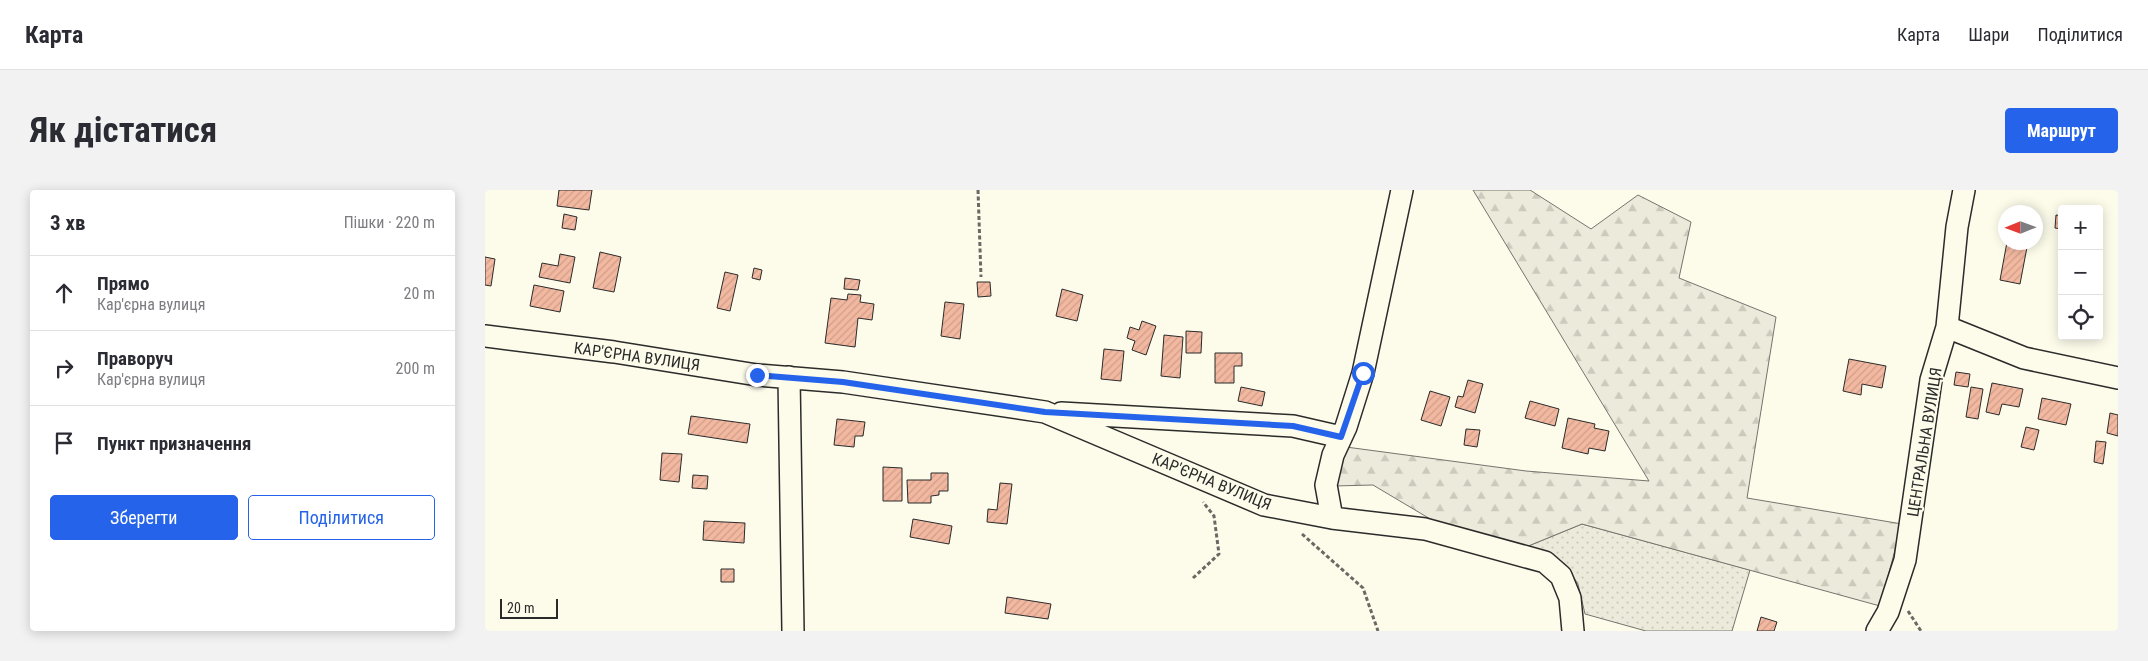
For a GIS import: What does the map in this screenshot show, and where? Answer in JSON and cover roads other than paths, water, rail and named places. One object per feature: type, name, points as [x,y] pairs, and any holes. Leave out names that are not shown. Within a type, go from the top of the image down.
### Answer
[{"type":"street","points":[[1332,518],[1326,485],[1333,455],[1363,373],[1402,190]]},
{"type":"street","name":"ЦЕНТРАЛЬНА ВУЛИЦЯ","points":[[1877,631],[1888,612],[1905,560],[1931,380],[1947,327],[1957,227],[1965,190]]},
{"type":"street","points":[[1947,327],[2024,358],[2118,378]]},
{"type":"street","name":"КАР'ЄРНА ВУЛИЦЯ","points":[[485,336],[614,352],[757,375],[843,382],[1045,412],[1293,426],[1341,437]]},
{"type":"street","points":[[789,377],[793,631]]},
{"type":"street","name":"КАР'ЄРНА ВУЛИЦЯ","points":[[1045,412],[1264,505],[1332,518],[1425,529],[1545,562],[1561,576],[1570,598],[1573,631]]}]
